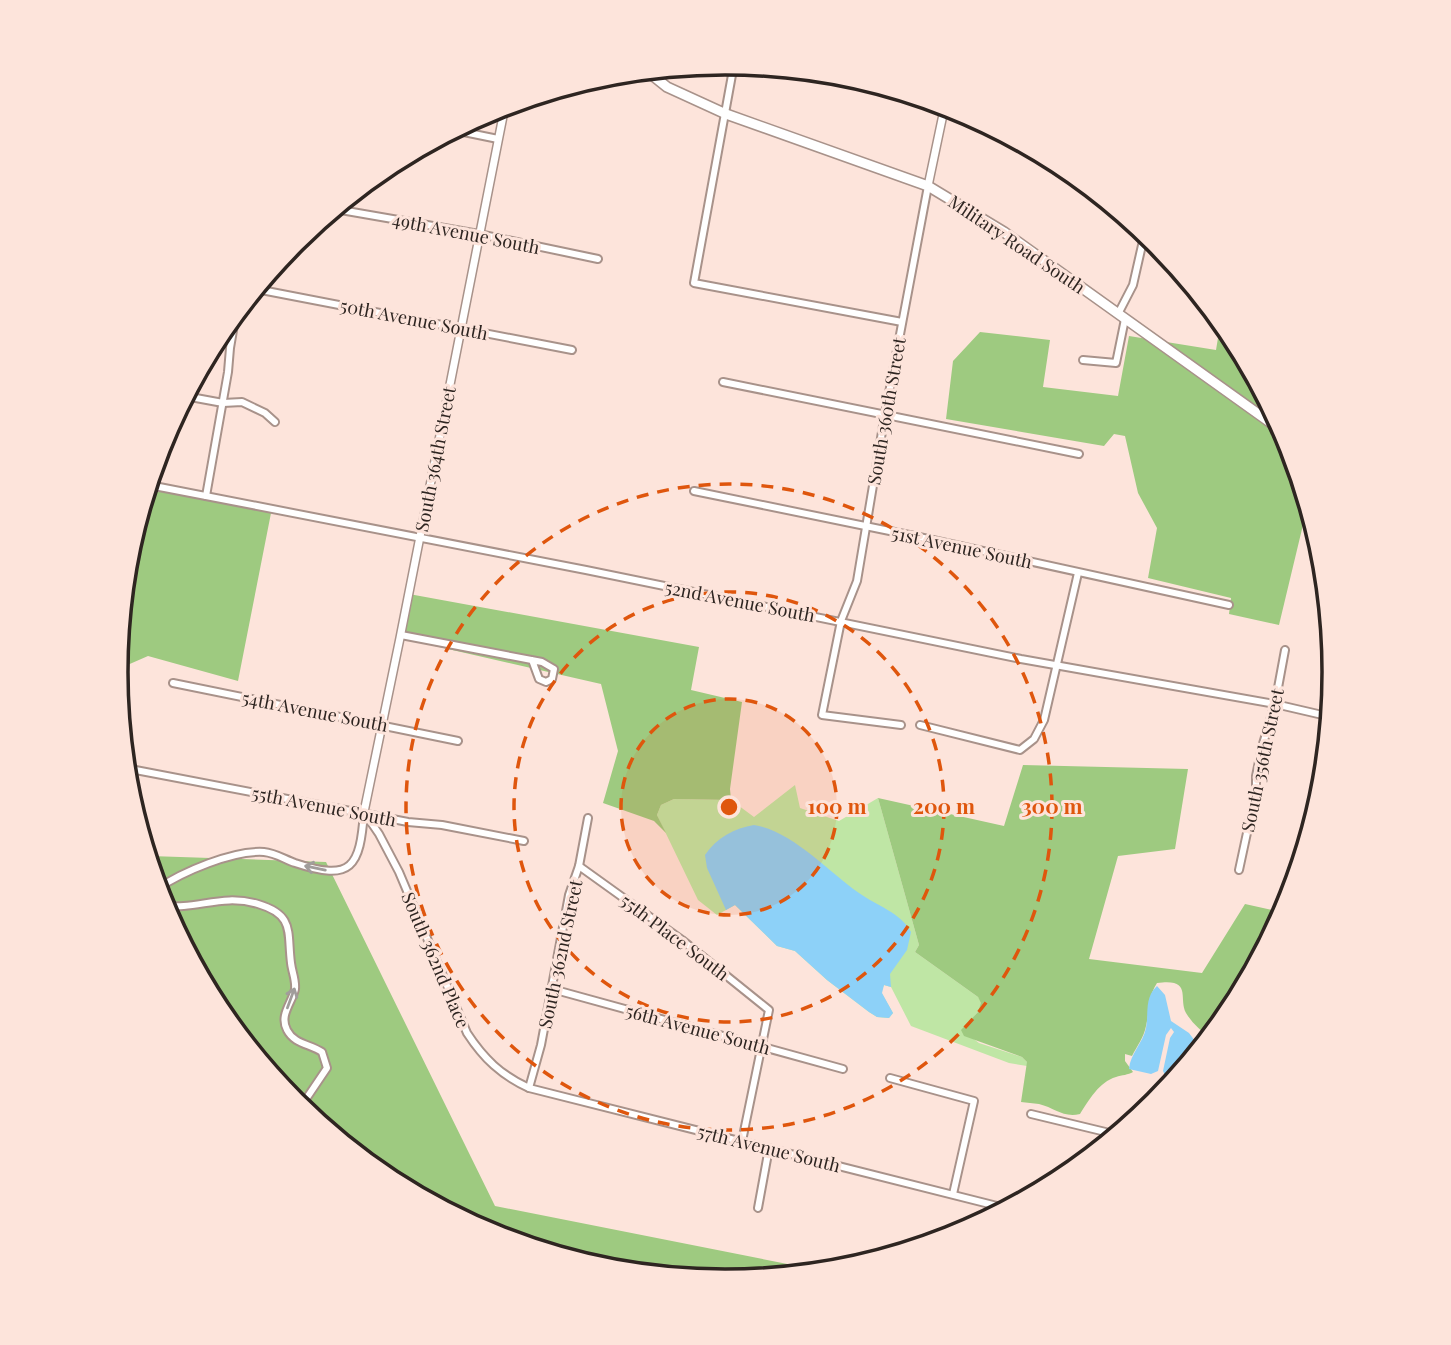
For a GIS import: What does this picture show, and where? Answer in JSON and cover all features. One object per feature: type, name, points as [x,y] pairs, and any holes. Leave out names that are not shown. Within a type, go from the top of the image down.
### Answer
[{"type":"main road","name":"Military Road South","points":[[657,79],[667,87],[726,114],[928,186],[1004,232],[1266,420]]},
{"type":"street","points":[[732,75],[694,283],[902,322]]},
{"type":"street","name":"South 360th Street","points":[[901,725],[822,715],[841,621],[858,582],[902,322],[943,117]]},
{"type":"street","name":"South 364th Street","points":[[364,812],[502,119]]},
{"type":"street","points":[[470,133],[498,139]]},
{"type":"street","name":"49th Avenue South","points":[[347,211],[479,234],[598,259]]},
{"type":"street","points":[[1083,360],[1116,363],[1121,317],[1133,285],[1142,245]]},
{"type":"street","name":"50th Avenue South","points":[[266,291],[572,350]]},
{"type":"street","points":[[206,496],[233,336]]},
{"type":"street","points":[[723,382],[1079,454]]},
{"type":"street","points":[[195,398],[223,403],[242,402],[275,422]]},
{"type":"street","name":"52nd Avenue South","points":[[158,487],[1321,715]]},
{"type":"street","name":"51st Avenue South","points":[[694,491],[1229,605]]},
{"type":"street","points":[[920,725],[1020,750],[1034,739],[1044,720],[1078,573]]},
{"type":"street","points":[[401,635],[532,660]]},
{"type":"street","name":"South 356th Street","points":[[1239,870],[1256,791],[1262,747],[1275,704],[1285,650]]},
{"type":"street","name":"54th Avenue South","points":[[173,683],[458,741]]},
{"type":"street","name":"55th Avenue South","points":[[137,770],[408,822],[442,825],[524,841]]},
{"type":"street","points":[[167,883],[192,870],[255,852],[270,853],[320,869],[341,870],[351,864],[360,847],[364,812]]},
{"type":"street","name":"South 362nd Place","points":[[364,812],[399,872],[467,1033],[479,1052],[495,1068],[530,1088]]},
{"type":"street","name":"South 362nd Street","points":[[530,1088],[541,1045],[569,895],[579,866],[588,818]]},
{"type":"street","name":"55th Place South","points":[[579,866],[682,940],[769,1010],[762,1047]]},
{"type":"street","points":[[177,907],[217,900],[239,900],[271,909],[286,923],[290,930],[291,964],[295,983],[284,1018],[287,1030],[298,1042],[311,1045],[322,1052],[327,1068],[307,1098]]},
{"type":"street","name":"56th Avenue South","points":[[552,989],[844,1069]]},
{"type":"street","points":[[742,1141],[762,1047]]},
{"type":"street","points":[[890,1079],[974,1101],[953,1194]]},
{"type":"street","name":"57th Avenue South","points":[[530,1088],[995,1205]]},
{"type":"street","points":[[1031,1114],[1106,1132]]},
{"type":"street","points":[[758,1208],[769,1148]]},
{"type":"green space","points":[[980,332],[1050,340],[1043,387],[1118,396],[1129,336],[1216,350],[1218,336],[1261,408],[1291,481],[1303,524],[1279,625],[1229,614],[1231,598],[1148,578],[1157,528],[1138,493],[1125,436],[1114,434],[1104,446],[946,419],[953,361]]},
{"type":"green space","points":[[158,487],[272,508],[238,681],[148,656],[128,665],[133,595]]},
{"type":"green space","points":[[409,594],[699,647],[691,690],[742,702],[730,789],[731,800],[674,799],[661,805],[657,815],[666,833],[654,821],[603,803],[618,751],[601,684],[400,638]]},
{"type":"green space","points":[[1023,765],[1188,769],[1175,849],[1118,856],[1089,959],[1202,973],[1245,904],[1273,910],[1243,971],[1202,1031],[1186,1013],[1180,986],[1176,983],[1157,983],[1142,1038],[1132,1056],[1125,1054],[1125,1061],[1133,1072],[1104,1083],[1080,1114],[1069,1115],[1039,1104],[1021,1102],[1027,1062],[1022,1057],[964,1036],[961,1030],[978,1012],[981,1003],[978,997],[915,952],[919,945],[878,798],[1004,826]]},
{"type":"green space","points":[[795,785],[800,808],[839,821],[878,798],[919,945],[915,952],[978,997],[982,1003],[978,1012],[962,1030],[979,1043],[1022,1057],[1027,1066],[1009,1063],[911,1026],[891,987],[884,985],[881,992],[893,1013],[889,1018],[877,1017],[827,980],[795,951],[777,946],[735,905],[717,915],[698,900],[657,815],[661,805],[674,799],[731,800],[754,817]]},
{"type":"green space","points":[[158,856],[326,862],[495,1206],[796,1266],[726,1270],[686,1268],[648,1265],[571,1249],[534,1238],[461,1208],[394,1169],[332,1122],[303,1095],[252,1036],[208,971],[190,937]]},
{"type":"water","points":[[754,825],[768,828],[796,843],[859,893],[901,919],[911,932],[907,950],[890,974],[891,987],[884,985],[882,993],[893,1013],[889,1018],[877,1017],[869,1012],[795,951],[777,946],[735,905],[726,910],[707,868],[705,855],[726,835]]},
{"type":"water","points":[[1157,986],[1165,995],[1171,1021],[1189,1033],[1195,1041],[1166,1075],[1163,1071],[1170,1038],[1174,1032],[1171,1028],[1166,1035],[1158,1071],[1151,1074],[1129,1069],[1144,1033],[1153,991]]}]
